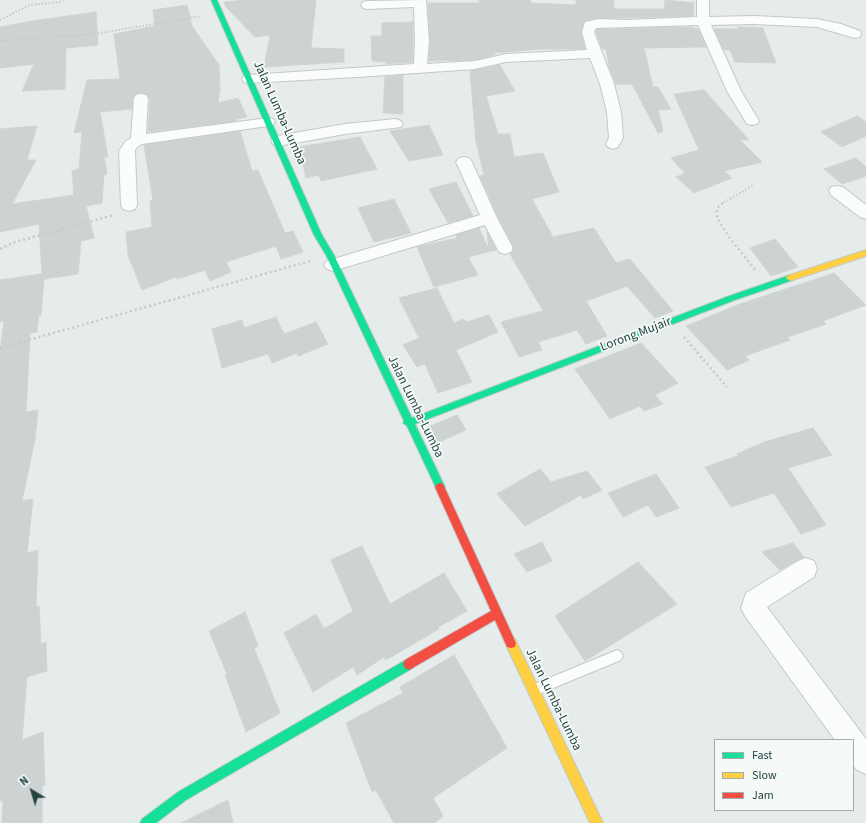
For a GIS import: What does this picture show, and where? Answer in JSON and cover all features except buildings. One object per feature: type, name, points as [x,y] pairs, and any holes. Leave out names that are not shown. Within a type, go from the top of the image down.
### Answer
[{"type":"street","name":"Jalan Lumba-Lumba","points":[[214,0],[268,122],[278,141],[318,235],[332,260],[408,423],[455,519],[497,613],[597,823]]},
{"type":"street","points":[[702,0],[703,21],[734,91],[752,121]]},
{"type":"street","points":[[367,5],[420,2],[422,42],[420,68]]},
{"type":"street","points":[[613,144],[616,138],[615,116],[607,84],[588,32],[589,28],[593,24],[754,20],[817,23],[836,27],[855,34]]},
{"type":"street","points":[[249,79],[469,66],[506,58],[595,54]]},
{"type":"street","points":[[138,140],[141,98]]},
{"type":"street","points":[[129,204],[126,151],[130,145],[138,140],[268,122]]},
{"type":"street","points":[[278,141],[345,129],[396,124]]},
{"type":"street","points":[[464,162],[489,218],[505,248]]},
{"type":"street","points":[[836,191],[866,213]]},
{"type":"street","points":[[332,260],[489,218]]},
{"type":"street","name":"Lorong Mujair","points":[[408,423],[671,321],[768,285],[866,253]]},
{"type":"street","points":[[806,569],[754,601],[753,608],[850,739]]},
{"type":"street","points":[[146,823],[182,796],[497,613]]},
{"type":"street","points":[[854,744],[866,761]]},
{"type":"lane","points":[[534,690],[617,656]]},
{"type":"path","points":[[0,20],[29,5],[60,2],[63,0]]},
{"type":"path","points":[[0,41],[94,34],[220,13]]},
{"type":"path","points":[[754,185],[717,208],[717,218],[729,237],[768,285]]},
{"type":"path","points":[[0,249],[12,243],[125,213],[128,210],[129,204]]},
{"type":"path","points":[[0,348],[332,260]]},
{"type":"path","points":[[671,321],[727,388]]},
{"type":"traffic: fast","points":[[214,0],[318,235],[330,255],[440,487]]},
{"type":"traffic: fast","points":[[408,423],[732,298],[790,278]]},
{"type":"traffic: fast","points":[[146,823],[182,796],[409,664]]},
{"type":"traffic: slow","points":[[790,278],[866,253]]},
{"type":"traffic: slow","points":[[511,643],[597,823]]},
{"type":"traffic: jam","points":[[440,487],[511,643]]},
{"type":"traffic: jam","points":[[409,664],[497,613]]}]
